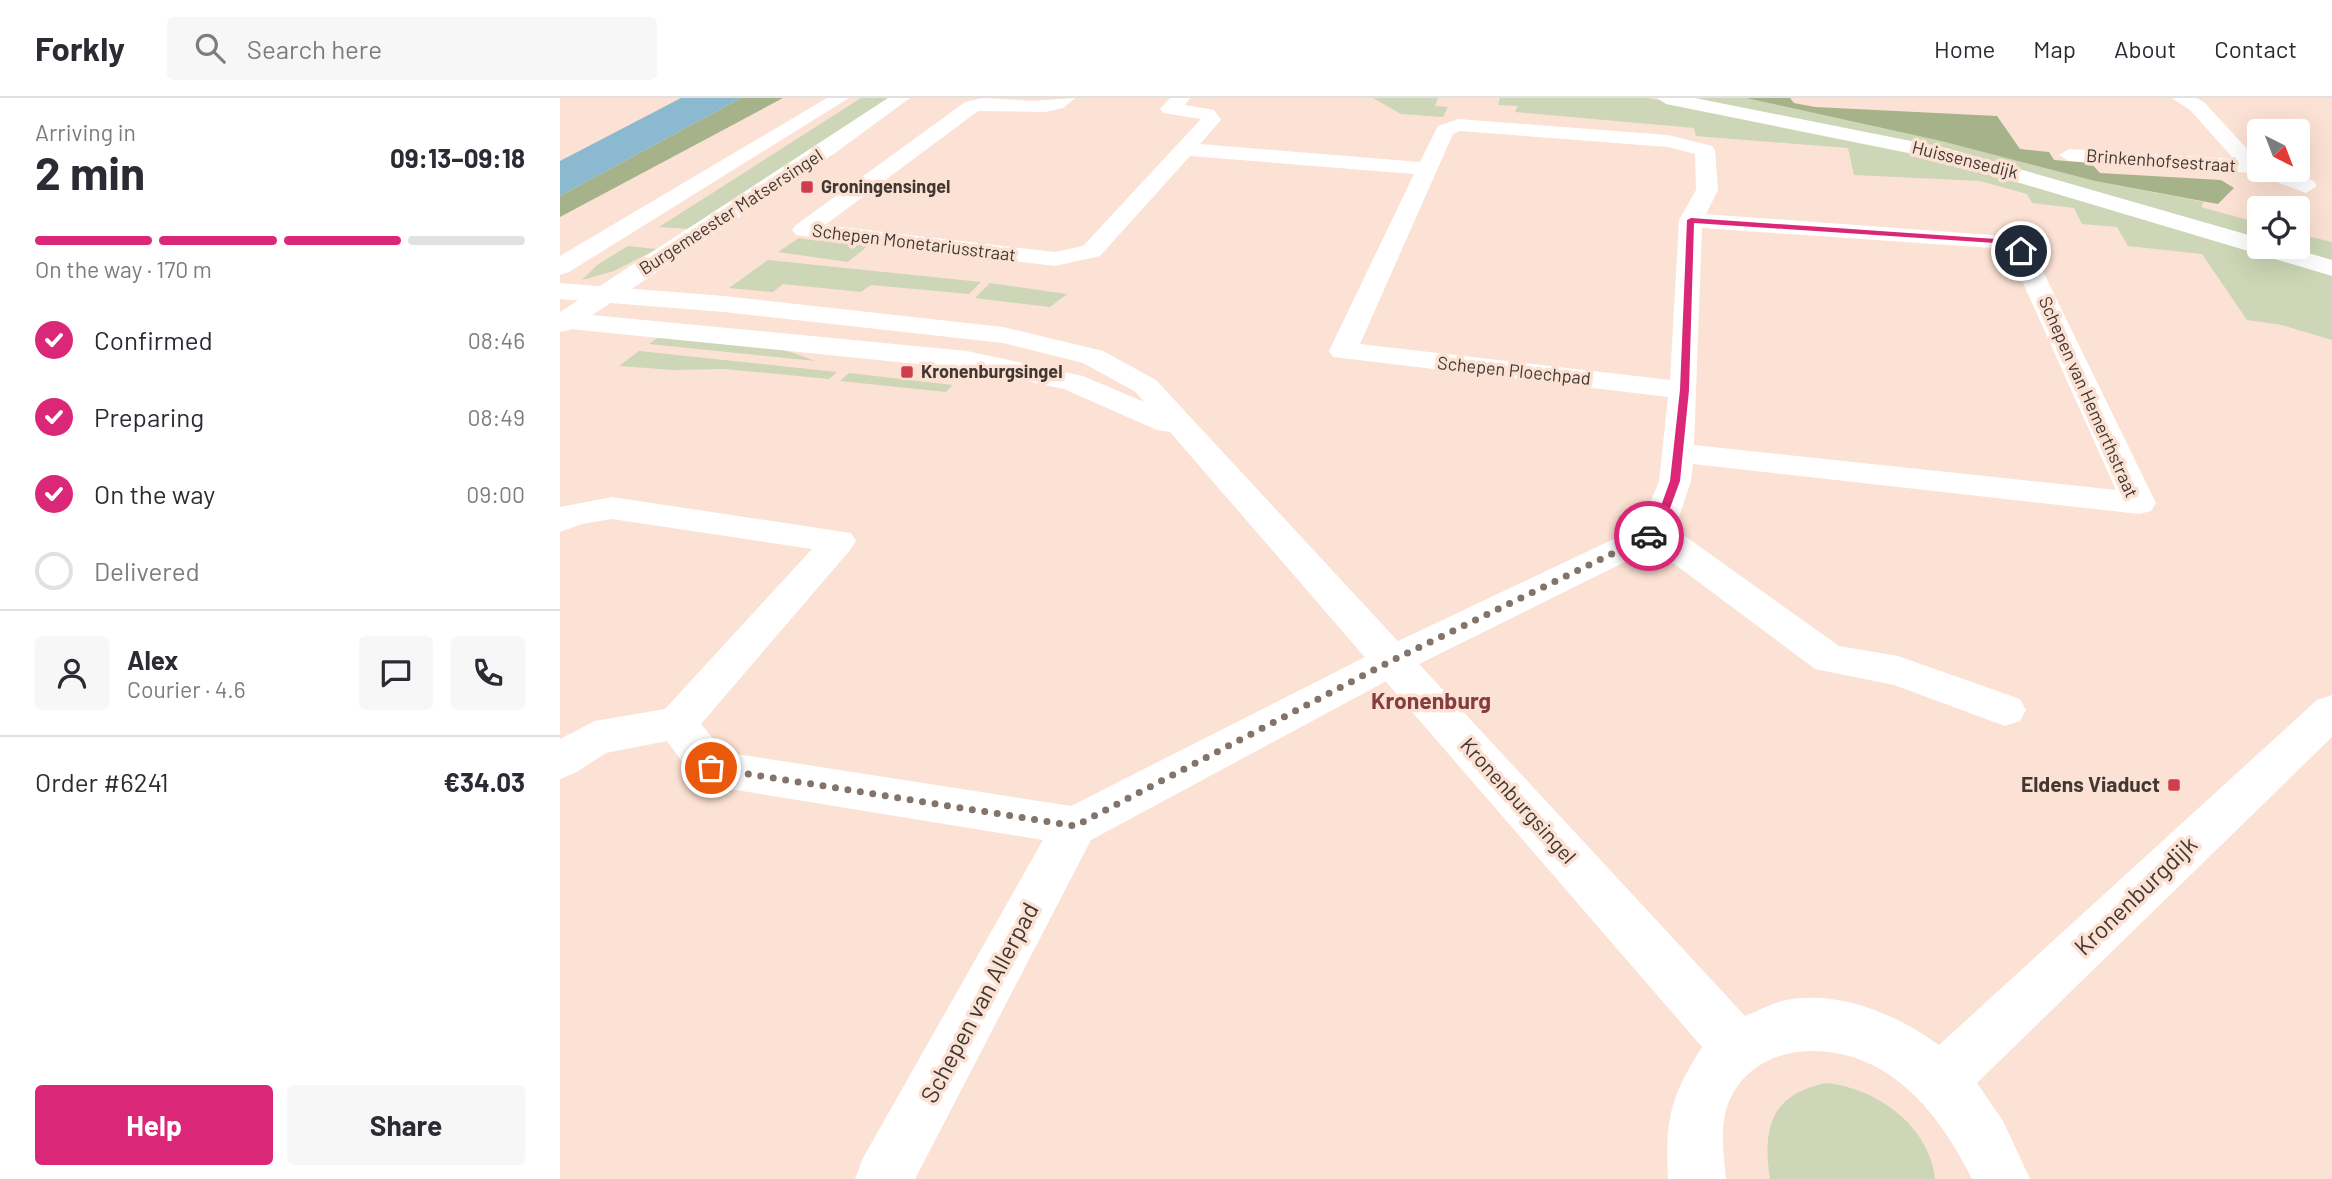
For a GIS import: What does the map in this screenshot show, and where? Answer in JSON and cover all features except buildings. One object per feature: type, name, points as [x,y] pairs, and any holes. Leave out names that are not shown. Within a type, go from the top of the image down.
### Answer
[{"type":"street","name":"Burgemeester Matsersingel","points":[[560,267],[840,98]]},
{"type":"street","name":"Burgemeester Matsersingel","points":[[562,321],[828,149],[901,98]]},
{"type":"street","name":"Schepen Monetariusstraat","points":[[1066,98],[1048,105],[989,102],[972,106],[804,230],[1055,259],[1091,251],[1211,120],[1207,114],[1170,109],[1181,98]]},
{"type":"street","name":"Huissensedijk","points":[[1666,98],[1946,154],[2049,182],[2332,268]]},
{"type":"street","name":"Brinkenhofsestraat","points":[[2181,98],[2197,106],[2247,158]]},
{"type":"street","points":[[677,723],[711,768],[1075,826],[1391,661],[1656,533],[1675,481],[1684,390],[1691,220],[1707,190],[1705,150],[1668,141],[1462,117],[1445,130],[1429,169],[1185,149]]},
{"type":"street","name":"Brinkenhofsestraat","points":[[2069,155],[2247,168]]},
{"type":"street","name":"Schepen Ploechpad","points":[[1429,169],[1343,351],[1684,390]]},
{"type":"street","name":"Brinkenhofsestraat","points":[[2294,182],[2306,186]]},
{"type":"street","name":"Schepen van Hemerthstraat","points":[[1677,453],[2139,503],[2021,251],[1996,241],[1691,220]]},
{"type":"street","points":[[560,291],[604,295]]},
{"type":"street","name":"Kronenburgsingel","points":[[604,295],[886,320],[1003,335],[1093,357],[1146,386],[1737,1047]]},
{"type":"street","name":"Kronenburgsingel","points":[[562,321],[967,360],[1073,382],[1186,431]]},
{"type":"street","points":[[560,521],[574,514],[612,508],[838,541],[677,723],[595,738],[560,761]]},
{"type":"street","points":[[1656,533],[1829,659],[1898,671],[2005,710]]},
{"type":"street","name":"Kronenburgdijk","points":[[1940,1082],[2332,711]]},
{"type":"street","name":"Schepen van Allerpad","points":[[884,1179],[1075,826]]},
{"type":"street","points":[[1697,1179],[1694,1135],[1699,1106],[1721,1062],[1737,1047],[1761,1032],[1789,1024],[1816,1023],[1872,1035],[1900,1050],[1940,1082],[1968,1113],[1989,1149],[2001,1179]]},
{"type":"green space","points":[[741,98],[783,98],[560,217],[560,196]]},
{"type":"green space","points":[[861,98],[889,98],[689,229],[659,227]]},
{"type":"green space","points":[[1373,98],[1438,98],[1435,106],[1448,107],[1443,117],[1401,114]]},
{"type":"green space","points":[[1500,98],[1648,98],[1914,151],[2247,248],[2247,259],[2284,259],[2332,273],[2332,340],[2282,325],[2247,320],[2202,254],[2128,246],[2117,227],[2082,224],[2074,208],[2032,203],[2027,194],[1980,181],[1854,175],[1848,148],[1696,136],[1694,128],[1515,112],[1518,106],[1498,105]]},
{"type":"green space","points":[[1686,98],[1746,98],[1941,141],[2095,181],[2204,202],[2201,207],[2247,220],[2247,237],[1990,161]]},
{"type":"green space","points":[[1746,98],[1790,98],[1794,103],[1815,107],[1997,116],[2020,149],[2049,152],[2054,160],[2091,163],[2100,173],[2221,180],[2234,188],[2218,204],[2095,181],[1941,141]]},
{"type":"green space","points":[[2310,237],[2332,242],[2332,262],[2310,256]]},
{"type":"green space","points":[[799,238],[869,245],[848,262],[778,252]]},
{"type":"green space","points":[[628,246],[657,249],[614,271],[582,280],[597,265]]},
{"type":"green space","points":[[768,260],[981,282],[969,294],[871,285],[861,292],[783,284],[773,292],[729,288]]},
{"type":"green space","points":[[990,283],[1067,294],[1050,307],[975,298]]},
{"type":"green space","points":[[662,335],[759,345],[815,361],[649,344]]},
{"type":"green space","points":[[639,351],[837,372],[829,379],[724,369],[674,370],[619,366]]},
{"type":"green space","points":[[849,373],[953,385],[946,392],[840,381]]},
{"type":"green space","points":[[1826,1083],[1863,1093],[1881,1101],[1897,1113],[1911,1126],[1922,1142],[1931,1160],[1935,1179],[1770,1179],[1768,1144],[1774,1116],[1793,1095]]},
{"type":"water","points":[[681,98],[741,98],[560,196],[560,161]]},
{"type":"way so far","points":[[711,768],[1075,826],[1391,661],[1649,536]]},
{"type":"place","name":"Groningensingel","points":[[807,187]]},
{"type":"place","name":"Kronenburgsingel","points":[[907,372]]},
{"type":"place","name":"Eldens Viaduct","points":[[2174,785]]},
{"type":"district","name":"Kronenburg","points":[[1431,701]]},
{"type":"route","points":[[1649,536],[1656,533],[1675,481],[1684,390],[1691,220],[1996,241],[2021,251]]}]
